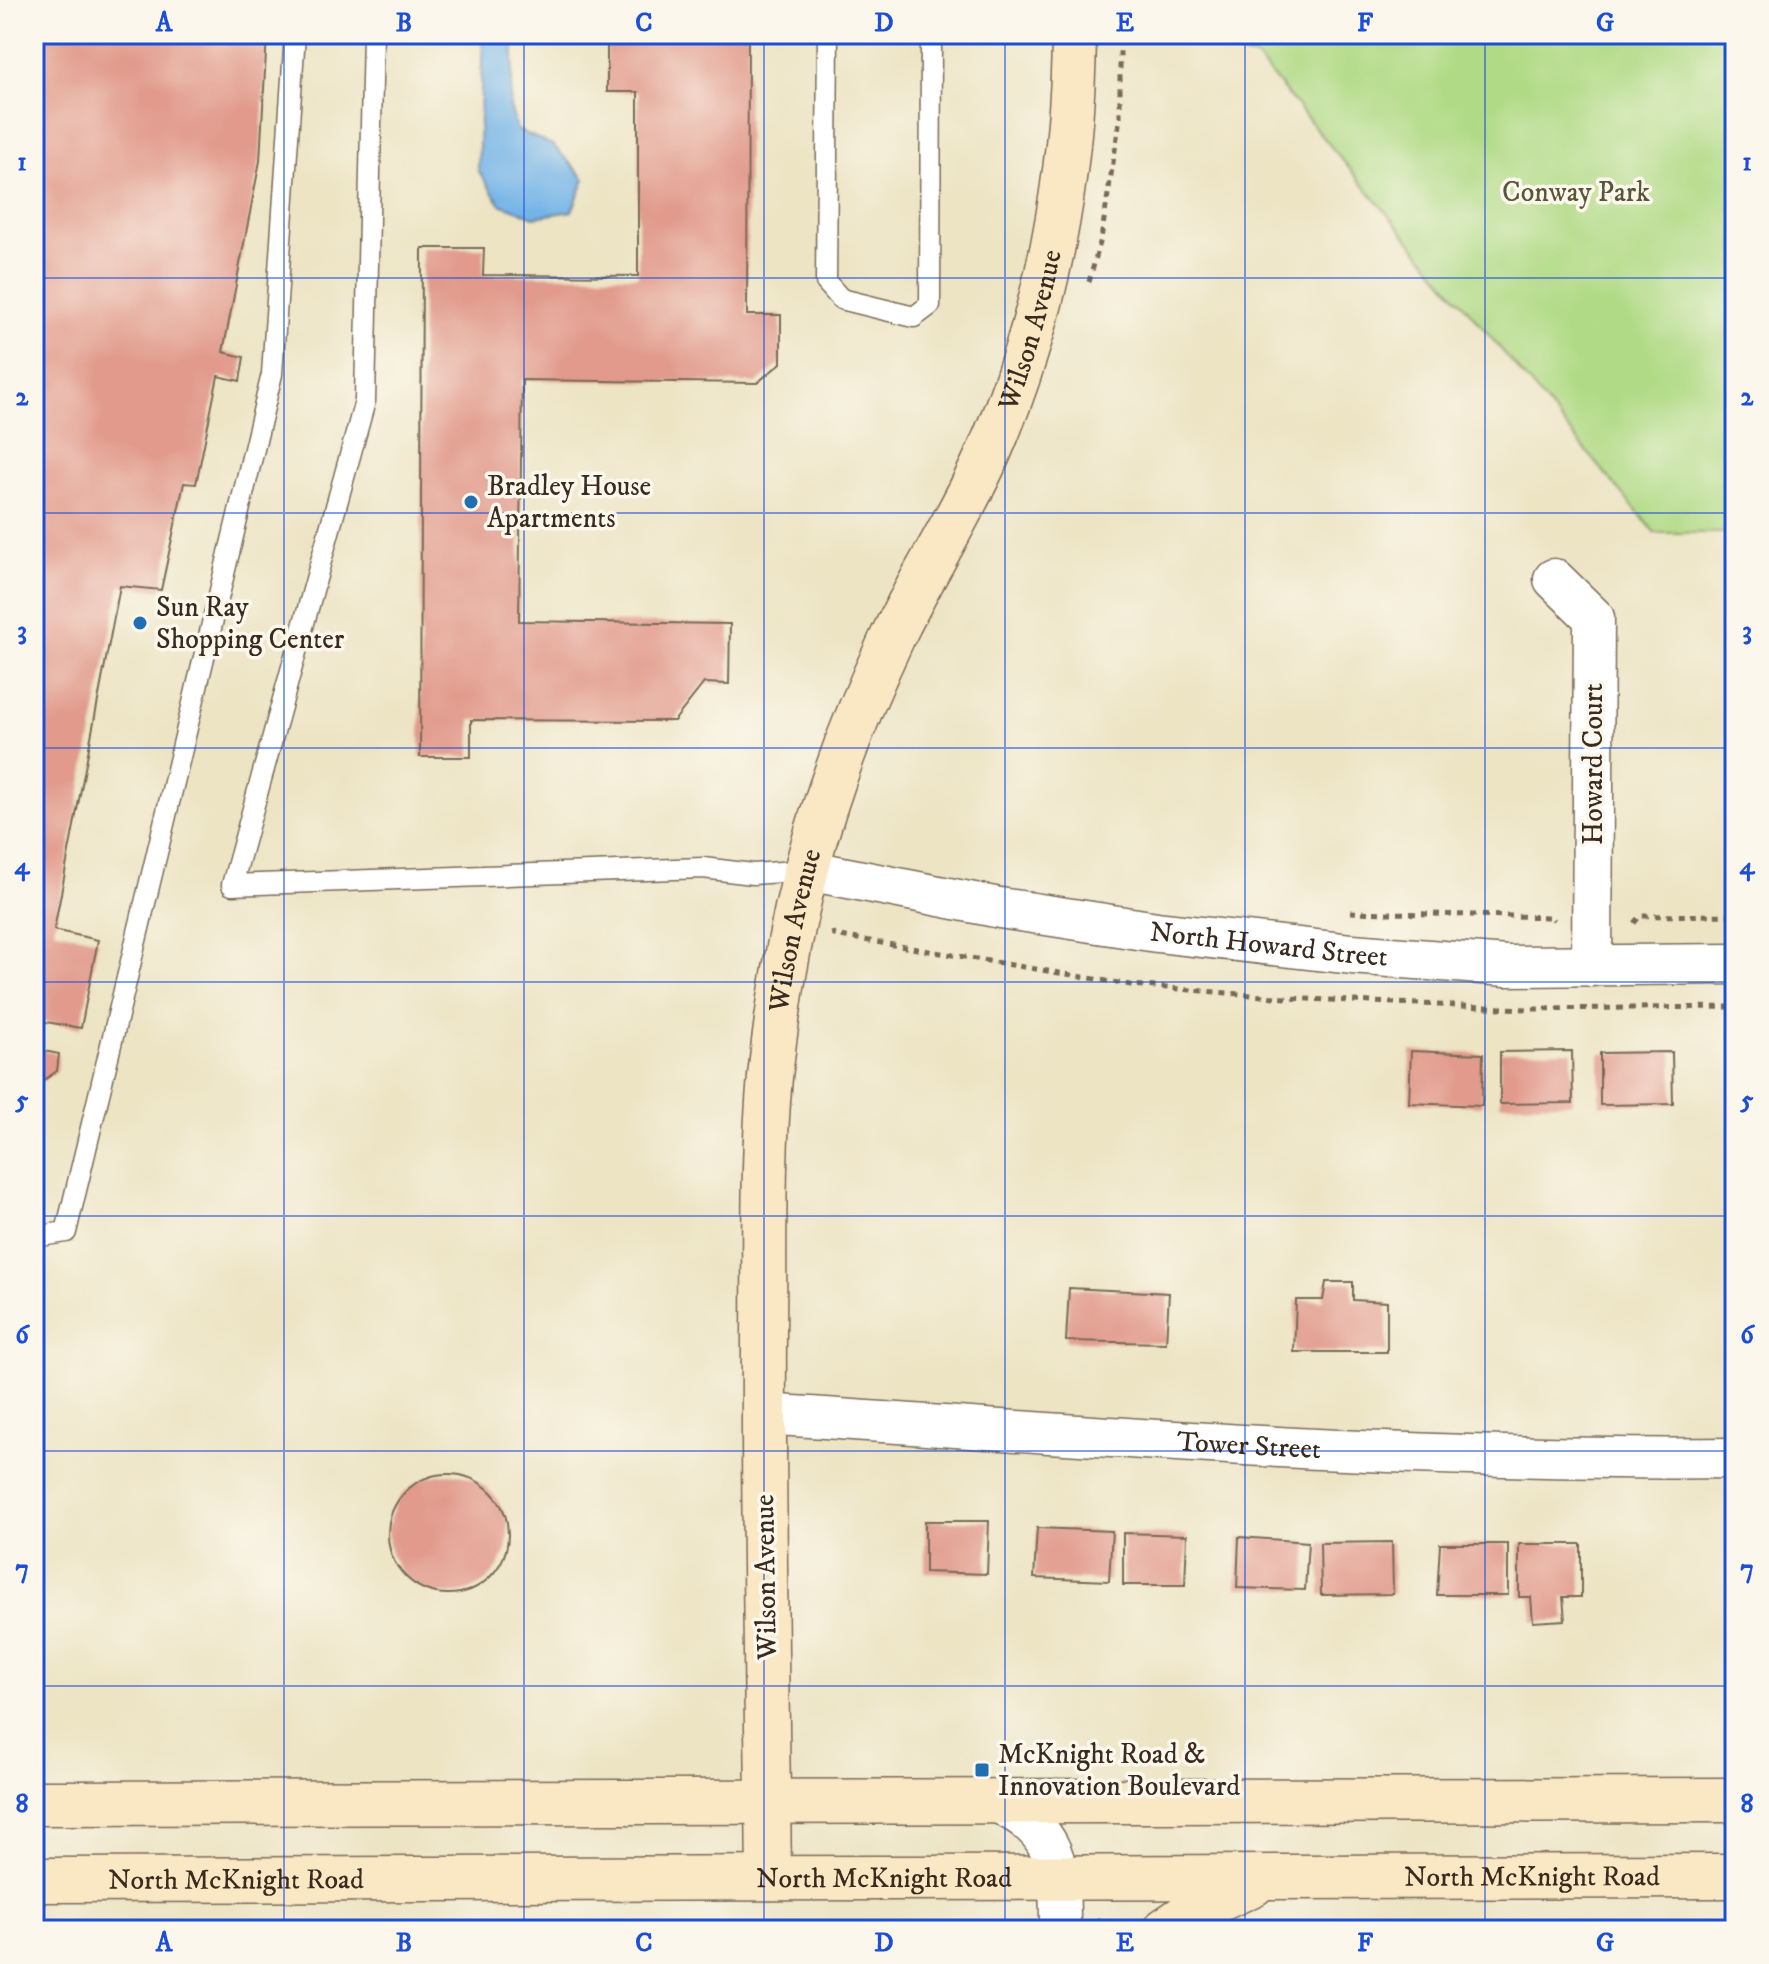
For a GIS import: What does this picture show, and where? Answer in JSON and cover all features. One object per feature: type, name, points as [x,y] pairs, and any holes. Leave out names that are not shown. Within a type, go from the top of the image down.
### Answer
[{"type":"main road","name":"Wilson Avenue","points":[[769,1878],[764,1414],[766,1149],[770,1079],[784,974],[807,870],[846,746],[892,638],[986,457],[1030,339],[1053,250],[1069,146],[1074,34]]},
{"type":"main road","points":[[34,1803],[1735,1800]]},
{"type":"main road","name":"North McKnight Road","points":[[34,1880],[1735,1876]]},
{"type":"main road","points":[[1165,1930],[1192,1912],[1266,1878]]},
{"type":"street","name":"Howard Court","points":[[1554,579],[1594,618],[1592,966]]},
{"type":"street","name":"North Howard Street","points":[[807,870],[1000,908],[1157,932],[1352,954],[1507,966],[1735,964]]},
{"type":"street","name":"Tower Street","points":[[764,1414],[1155,1441],[1495,1457],[1595,1460],[1735,1458]]},
{"type":"street","points":[[994,1801],[1012,1809],[1034,1827],[1050,1849],[1060,1878],[1060,1930]]},
{"type":"lane","points":[[34,1237],[66,1232],[272,374],[295,34]]},
{"type":"lane","points":[[373,34],[365,401],[232,885],[703,868],[753,874],[807,870]]},
{"type":"lane","points":[[828,34],[826,282],[841,299],[914,317],[930,305],[931,34]]},
{"type":"path","points":[[1347,912],[1552,917],[1558,924]]},
{"type":"path","points":[[1634,923],[1640,916],[1735,915]]},
{"type":"green space","name":"Conway Park","points":[[1140,34],[1735,34],[1735,533],[1655,533],[1256,57]]},
{"type":"water","points":[[483,34],[515,34],[510,107],[517,130],[553,145],[585,179],[572,211],[534,217],[500,204],[478,170]]},
{"type":"building","points":[[34,34],[267,34],[260,161],[223,352],[244,357],[240,381],[218,376],[196,484],[184,483],[161,590],[120,586],[54,930],[98,940],[81,1028],[34,1020]]},
{"type":"building","name":"Bradley House Apartments","points":[[607,34],[748,34],[747,315],[781,315],[781,363],[757,383],[522,380],[519,621],[730,624],[729,684],[704,683],[674,721],[471,720],[471,757],[420,757],[422,248],[484,248],[483,275],[638,276],[638,92],[607,92]]},
{"type":"building","points":[[34,1049],[59,1054],[57,1071],[34,1087]]},
{"type":"building","points":[[1411,1051],[1483,1054],[1482,1106],[1409,1103]]},
{"type":"building","points":[[1572,1051],[1573,1103],[1500,1104],[1500,1052]]},
{"type":"building","points":[[1672,1052],[1673,1104],[1600,1105],[1600,1053]]},
{"type":"building","points":[[1326,1282],[1353,1282],[1353,1300],[1387,1302],[1387,1352],[1294,1352],[1296,1300],[1323,1300]]},
{"type":"building","points":[[1069,1288],[1169,1293],[1166,1343],[1066,1341]]},
{"type":"building","points":[[448,1474],[471,1478],[491,1491],[504,1511],[508,1534],[504,1557],[491,1577],[471,1590],[448,1594],[425,1590],[405,1577],[392,1557],[388,1534],[392,1511],[405,1491],[425,1478]]},
{"type":"building","points":[[925,1521],[989,1521],[987,1574],[925,1572]]},
{"type":"building","points":[[1037,1528],[1112,1531],[1109,1581],[1034,1578]]},
{"type":"building","points":[[1123,1533],[1187,1535],[1185,1585],[1123,1585]]},
{"type":"building","points":[[1239,1537],[1308,1542],[1305,1590],[1237,1588]]},
{"type":"building","points":[[1392,1542],[1393,1594],[1321,1595],[1320,1543]]},
{"type":"building","points":[[1440,1544],[1508,1544],[1508,1595],[1437,1595]]},
{"type":"building","points":[[1519,1544],[1581,1544],[1581,1597],[1563,1597],[1565,1620],[1533,1622],[1531,1597],[1519,1597]]},
{"type":"place","name":"Bradley House Apartments","points":[[471,502]]},
{"type":"place","name":"Sun Ray Shopping Center","points":[[140,623]]},
{"type":"place","name":"McKnight Road & Innovation Boulevard","points":[[982,1770]]}]
